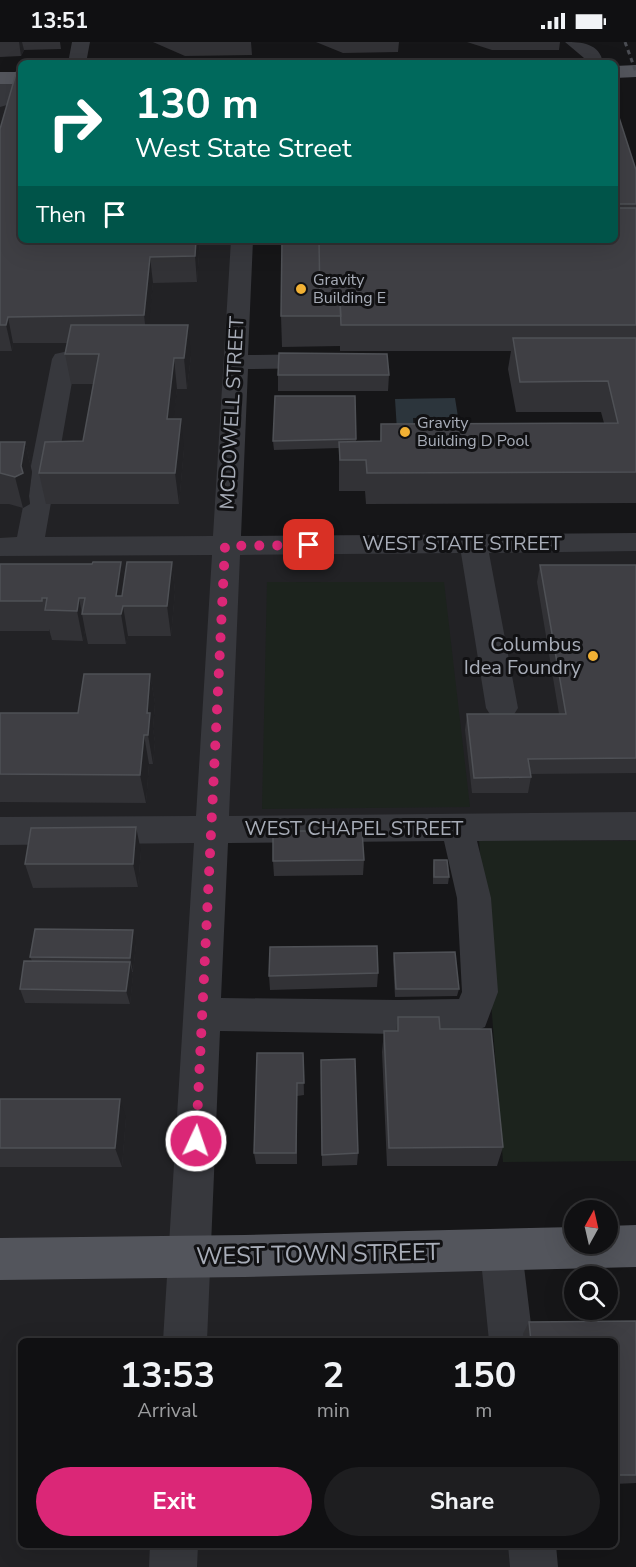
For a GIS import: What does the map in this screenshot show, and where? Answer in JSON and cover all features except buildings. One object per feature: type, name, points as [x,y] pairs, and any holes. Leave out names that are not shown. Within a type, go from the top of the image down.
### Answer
[{"type":"main road","points":[[618,72],[636,71]]},
{"type":"main road","name":"WEST TOWN STREET","points":[[0,1259],[189,1257],[636,1246]]},
{"type":"street","points":[[78,60],[81,42]]},
{"type":"street","points":[[574,42],[592,56],[593,60]]},
{"type":"street","points":[[0,101],[9,78]]},
{"type":"street","name":"MCDOWELL STREET","points":[[185,1338],[242,243]]},
{"type":"street","points":[[29,547],[64,359]]},
{"type":"street","points":[[235,362],[345,361]]},
{"type":"street","name":"WEST STATE STREET","points":[[0,547],[636,542]]},
{"type":"street","points":[[473,543],[502,708]]},
{"type":"street","name":"WEST CHAPEL STREET","points":[[0,831],[636,826]]},
{"type":"street","points":[[203,1014],[398,1017],[472,1015],[480,992],[474,898],[457,827]]},
{"type":"street","points":[[501,1250],[511,1338]]},
{"type":"street","points":[[173,1567],[174,1548]]},
{"type":"street","points":[[532,1548],[534,1567]]},
{"type":"shaded area","points":[[0,78],[18,78],[18,243],[243,243],[228,536],[636,534],[636,841],[479,840],[214,825],[186,1248],[510,1250],[518,1338],[18,1338],[18,1548],[536,1548],[538,1567],[0,1567]]},
{"type":"shaded area","name":"Gravity Building D Pool","points":[[455,398],[458,417],[413,418],[415,445],[398,446],[395,399]]},
{"type":"shaded area","points":[[267,582],[444,582],[470,807],[262,809]]},
{"type":"shaded area","points":[[479,840],[636,841],[636,1161],[503,1162]]},
{"type":"railway","points":[[625,42],[636,72]]},
{"type":"place","name":"Gravity Building E","points":[[301,289]]},
{"type":"place","name":"Gravity Building D Pool","points":[[405,432]]},
{"type":"place","name":"Columbus Idea Foundry","points":[[593,656]]},
{"type":"route","points":[[196,1141],[225,546],[309,545]]}]
